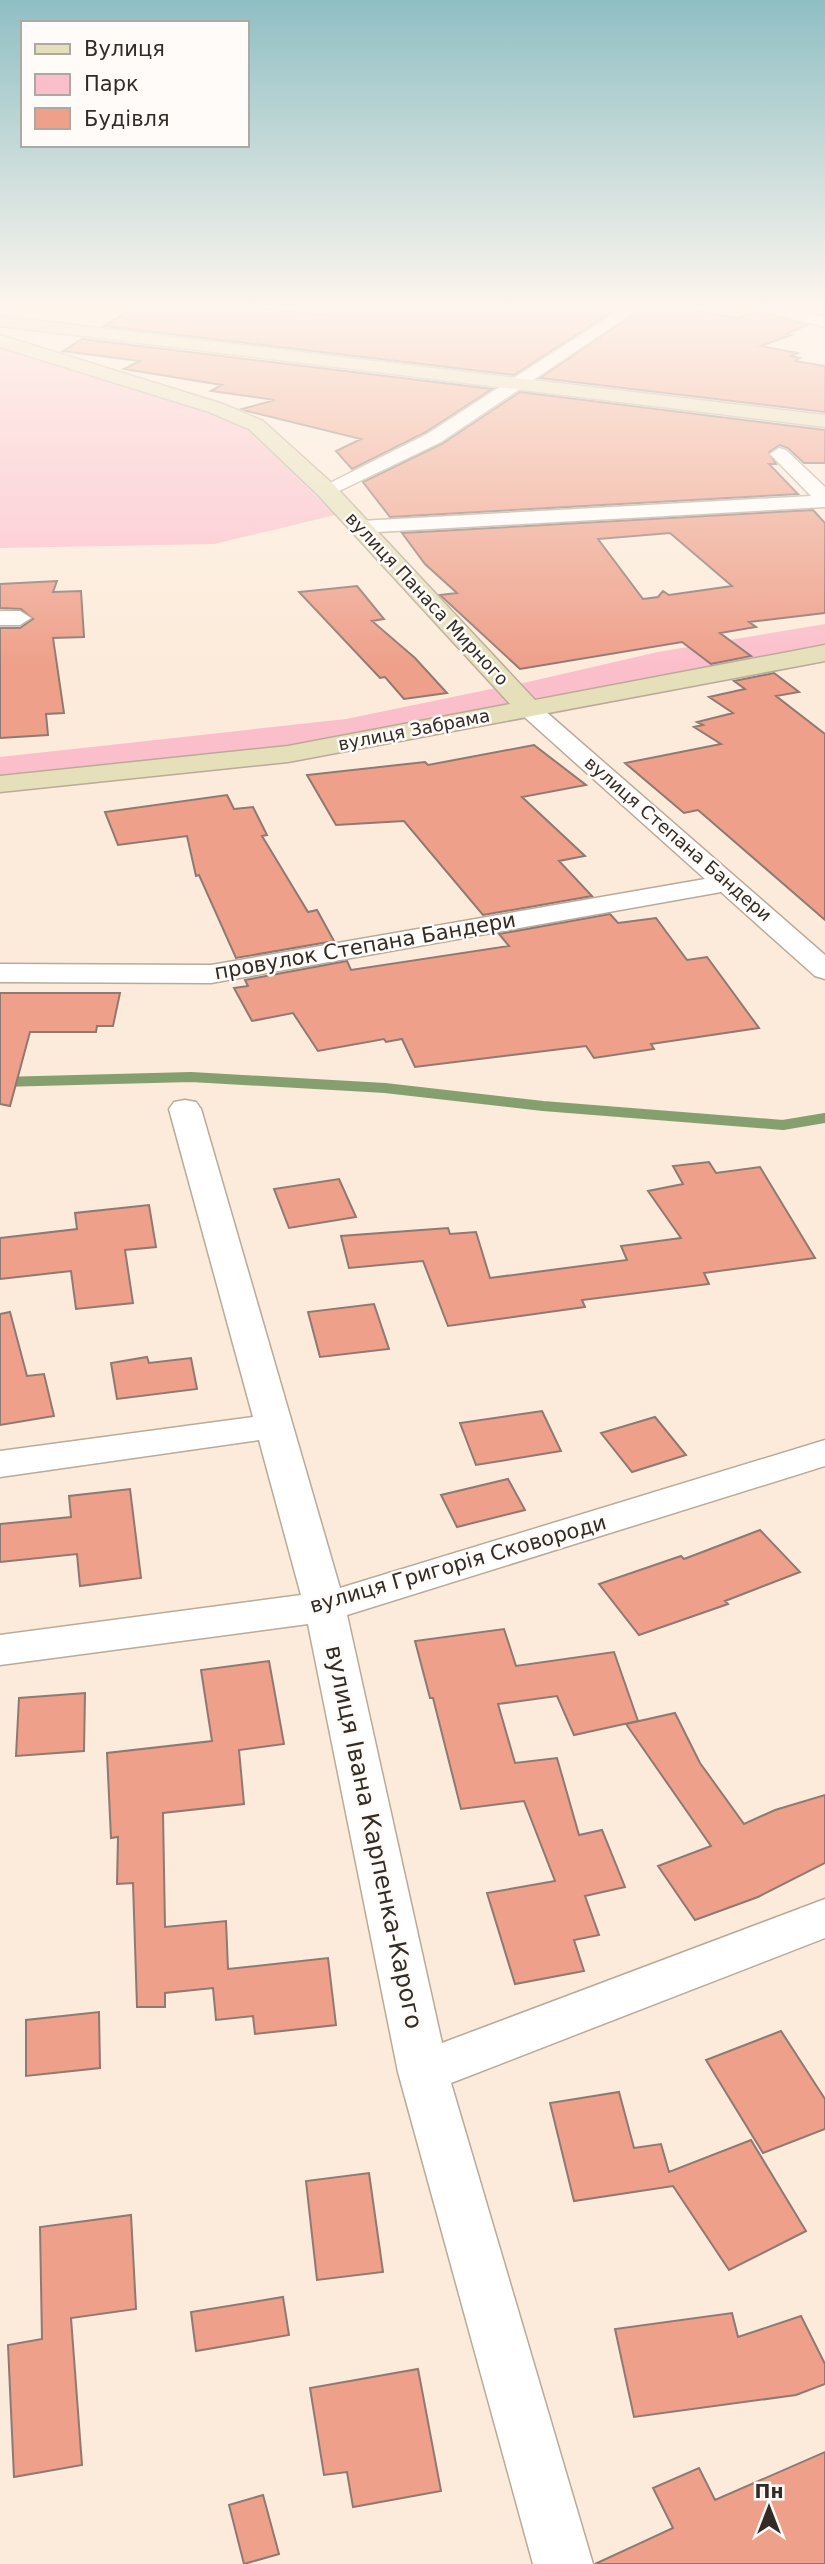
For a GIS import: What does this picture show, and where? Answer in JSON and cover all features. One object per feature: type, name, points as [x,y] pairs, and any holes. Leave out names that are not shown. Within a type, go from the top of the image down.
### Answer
[{"type":"main road","name":"вулиця Панаса Мирного","points":[[259,428],[326,490],[529,709]]},
{"type":"main road","name":"вулиця Забрама","points":[[0,784],[288,754],[825,653]]},
{"type":"street","name":"вулиця Панаса Мирного","points":[[326,490],[450,428]]},
{"type":"street","points":[[779,454],[825,499]]},
{"type":"street","points":[[360,527],[825,499]]},
{"type":"street","name":"вулиця Степана Бандери","points":[[529,709],[728,883],[814,944],[825,970]]},
{"type":"street","name":"провулок Степана Бандери","points":[[0,973],[211,974],[728,883]]},
{"type":"street","name":"вулиця Івана Карпенка-Карого","points":[[185,1109],[325,1607],[423,2073],[563,2564]]},
{"type":"street","points":[[0,1464],[275,1426]]},
{"type":"street","name":"вулиця Григорія Сковороди","points":[[0,1650],[325,1607],[825,1453]]},
{"type":"street","points":[[423,2073],[825,1918]]},
{"type":"green space","points":[[0,428],[248,428],[335,515],[214,544],[0,548]]},
{"type":"green space","points":[[825,624],[825,645],[533,699],[519,684],[658,652]]},
{"type":"green space","points":[[496,688],[511,704],[282,746],[0,775],[0,757],[346,719]]},
{"type":"building","points":[[315,428],[433,428],[352,469],[336,451],[361,439]]},
{"type":"building","points":[[467,428],[806,428],[825,430],[825,463],[804,463],[788,448],[780,445],[769,452],[776,464],[769,464],[798,494],[390,517],[363,482],[442,444]]},
{"type":"building","points":[[813,510],[825,523],[825,613],[749,622],[756,627],[720,633],[751,656],[711,664],[682,642],[520,669],[440,595],[457,593],[425,564],[402,533]],"holes":[[[670,533],[732,586],[669,595],[663,591],[658,597],[643,599],[598,539]]]},
{"type":"building","points":[[57,581],[53,592],[81,591],[84,637],[53,638],[64,713],[46,714],[48,735],[0,738],[0,628],[20,628],[33,619],[21,609],[0,608],[0,584]]},
{"type":"building","points":[[357,586],[384,619],[372,621],[415,658],[447,693],[404,699],[385,677],[380,678],[299,592]]},
{"type":"building","points":[[774,673],[799,692],[776,696],[825,734],[825,920],[698,810],[684,813],[625,763],[721,744],[694,727],[703,725],[697,722],[733,713],[709,697],[745,689],[734,681]]},
{"type":"building","points":[[534,745],[586,785],[522,797],[585,856],[559,861],[592,896],[483,915],[404,821],[336,825],[307,775],[425,762],[428,765]]},
{"type":"building","points":[[227,795],[234,809],[253,807],[267,835],[262,836],[308,912],[317,910],[334,941],[236,958],[199,875],[196,876],[187,836],[118,845],[105,812]]},
{"type":"building","points":[[610,914],[618,923],[656,918],[687,960],[707,957],[759,1028],[651,1044],[654,1049],[594,1058],[586,1046],[415,1067],[402,1039],[386,1042],[384,1039],[318,1051],[293,1013],[252,1021],[234,988],[248,986],[245,980],[347,961],[351,970],[509,946],[499,934]]},
{"type":"building","points":[[0,993],[120,993],[113,1026],[97,1026],[96,1032],[30,1032],[10,1106],[0,1104]]},
{"type":"building","points":[[709,1162],[716,1173],[760,1167],[815,1258],[704,1273],[709,1284],[582,1300],[585,1307],[448,1326],[423,1261],[349,1268],[341,1236],[448,1228],[450,1234],[476,1232],[490,1278],[627,1260],[621,1246],[681,1238],[648,1191],[683,1184],[673,1166]]},
{"type":"building","points":[[339,1179],[356,1217],[289,1228],[274,1189]]},
{"type":"building","points":[[149,1205],[156,1247],[125,1250],[133,1303],[76,1309],[71,1271],[0,1279],[0,1238],[77,1229],[75,1213]]},
{"type":"building","points":[[374,1304],[389,1349],[320,1357],[308,1312]]},
{"type":"building","points":[[10,1312],[27,1376],[44,1374],[54,1416],[0,1425],[0,1314]]},
{"type":"building","points":[[147,1357],[149,1363],[191,1358],[197,1389],[117,1399],[111,1363]]},
{"type":"building","points":[[542,1411],[561,1451],[476,1465],[460,1423]]},
{"type":"building","points":[[655,1417],[686,1455],[632,1472],[601,1433]]},
{"type":"building","points":[[508,1479],[525,1510],[457,1527],[441,1495]]},
{"type":"building","points":[[130,1489],[141,1578],[80,1586],[77,1554],[0,1562],[0,1524],[71,1517],[69,1496]]},
{"type":"building","points":[[760,1530],[800,1572],[725,1601],[728,1604],[639,1635],[599,1584],[681,1556],[684,1559]]},
{"type":"building","points":[[504,1629],[516,1666],[614,1652],[638,1721],[574,1735],[557,1696],[498,1704],[515,1763],[557,1758],[579,1835],[602,1830],[625,1887],[585,1896],[599,1935],[574,1940],[584,1971],[515,1984],[487,1893],[555,1881],[524,1801],[461,1809],[433,1698],[430,1698],[415,1641]]},
{"type":"building","points":[[269,1661],[284,1744],[239,1750],[244,1804],[163,1813],[165,1927],[226,1921],[228,1969],[328,1958],[336,2025],[255,2034],[253,2016],[216,2020],[213,1988],[165,1993],[165,2007],[137,2007],[133,1883],[117,1884],[118,1837],[111,1838],[107,1753],[212,1741],[201,1670]]},
{"type":"building","points":[[85,1693],[84,1751],[16,1756],[19,1698]]},
{"type":"building","points":[[675,1713],[700,1763],[744,1824],[775,1810],[825,1795],[825,1863],[758,1897],[695,1920],[658,1866],[711,1846],[626,1724]]},
{"type":"building","points":[[99,2012],[100,2068],[26,2076],[26,2020]]},
{"type":"building","points":[[781,2031],[825,2099],[825,2129],[763,2153],[706,2060]]},
{"type":"building","points":[[619,2092],[634,2148],[661,2144],[669,2172],[751,2140],[806,2231],[729,2270],[673,2186],[574,2201],[550,2103]]},
{"type":"building","points":[[369,2173],[383,2272],[317,2280],[306,2181]]},
{"type":"building","points":[[131,2215],[136,2309],[71,2318],[82,2465],[14,2477],[8,2345],[42,2339],[40,2227]]},
{"type":"building","points":[[283,2297],[289,2335],[196,2351],[191,2312]]},
{"type":"building","points":[[732,2313],[738,2337],[801,2316],[825,2364],[825,2384],[796,2395],[634,2417],[615,2329]]},
{"type":"building","points":[[418,2369],[441,2491],[353,2507],[347,2472],[324,2475],[310,2388]]},
{"type":"building","points":[[825,2452],[825,2564],[595,2564],[673,2528],[653,2488],[699,2468],[715,2500]]},
{"type":"building","points":[[263,2495],[279,2554],[244,2564],[229,2505]]},
{"type":"waterway","points":[[0,1082],[191,1077],[385,1088],[543,1106],[783,1125],[825,1118]]}]
